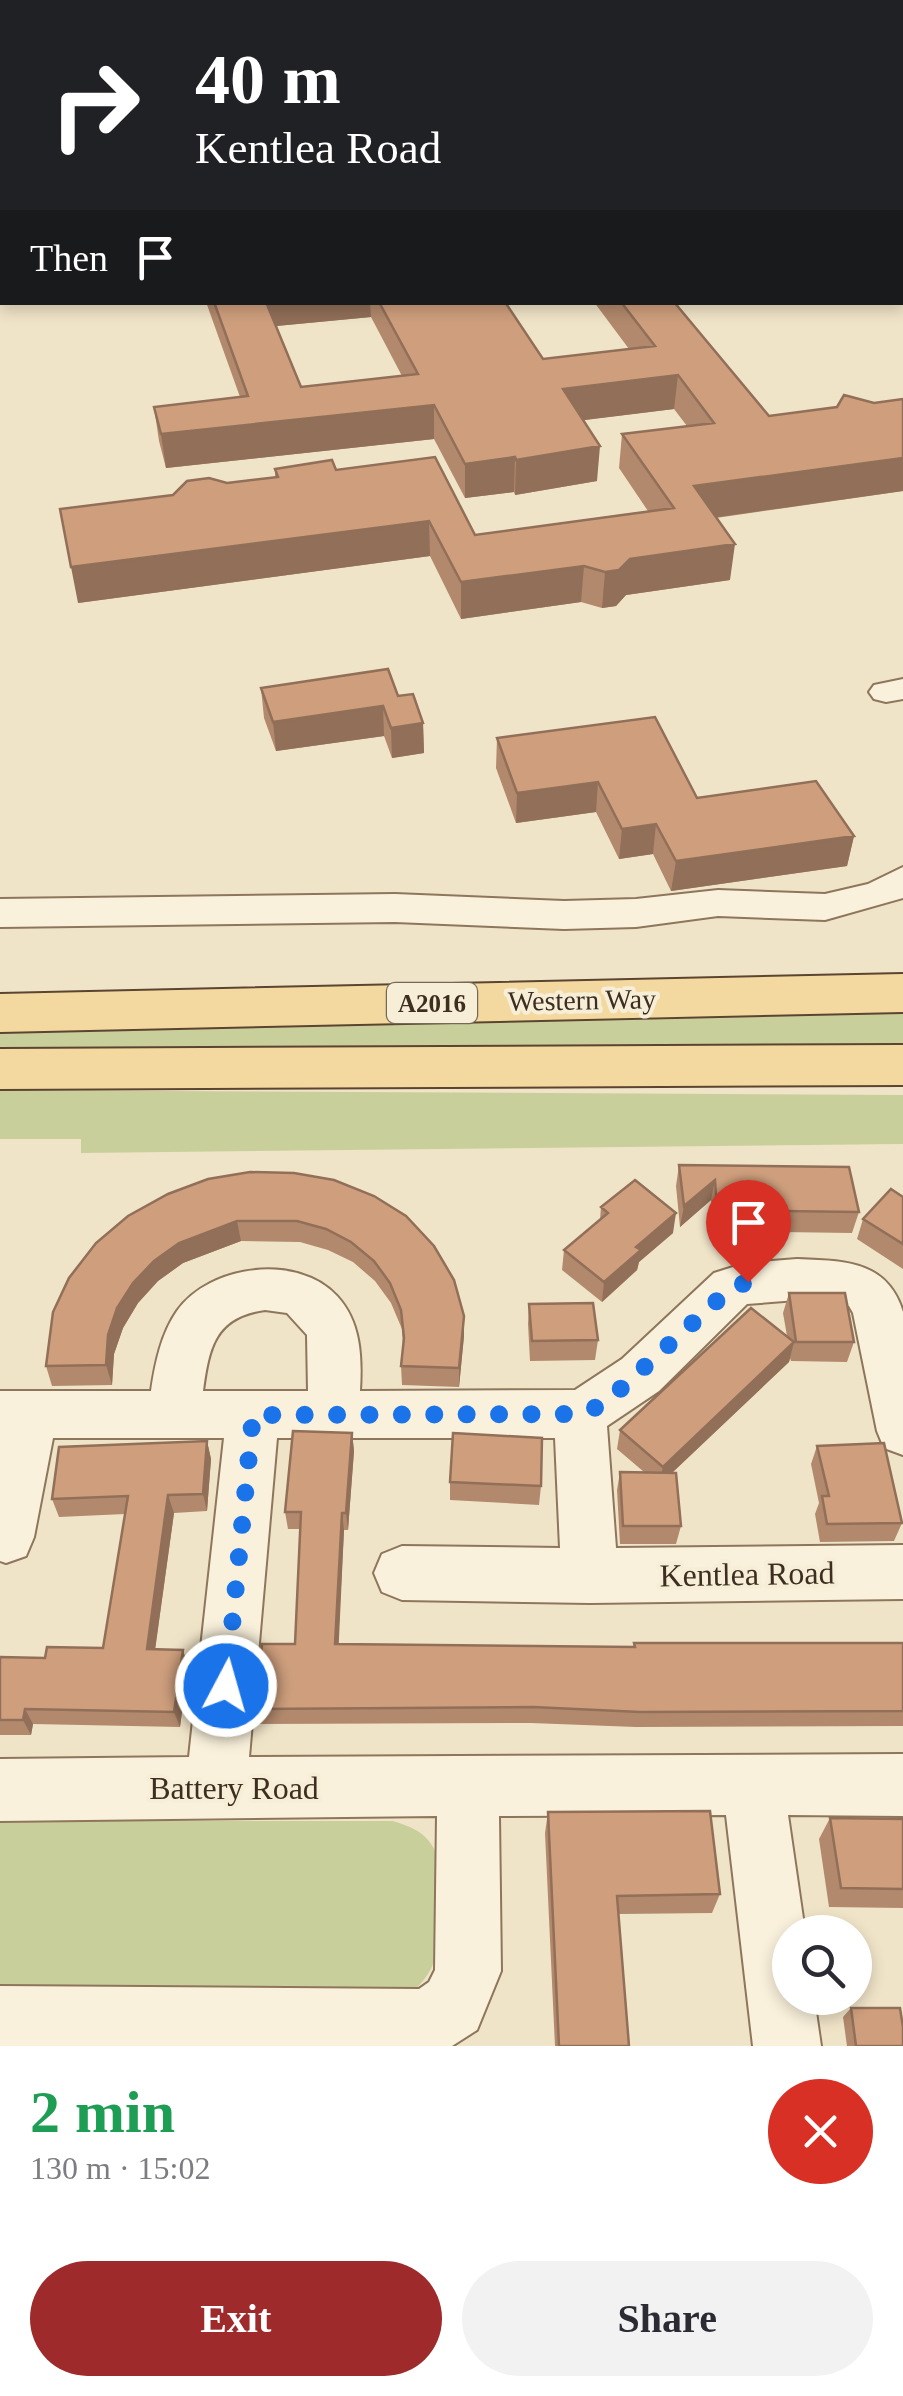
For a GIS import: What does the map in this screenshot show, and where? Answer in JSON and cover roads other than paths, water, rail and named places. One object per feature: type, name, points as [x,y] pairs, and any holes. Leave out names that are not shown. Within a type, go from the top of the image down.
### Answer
[{"type":"main road","name":"Western Way","points":[[0,1013],[890,992]]},
{"type":"main road","points":[[0,1069],[903,1065]]},
{"type":"street","points":[[0,912],[395,908],[564,915],[636,913],[718,903],[826,907],[880,894],[903,880]]},
{"type":"street","points":[[720,1064],[903,1074]]},
{"type":"street","points":[[6,1537],[16,1415],[580,1414],[604,1404],[731,1288],[748,1282],[836,1282],[864,1288],[877,1307],[903,1432]]},
{"type":"street","points":[[172,1416],[194,1327],[210,1308],[241,1292],[272,1289],[299,1295],[318,1309],[332,1330],[332,1414]]},
{"type":"street","points":[[580,1414],[590,1576]]},
{"type":"street","points":[[216,1787],[253,1415]]},
{"type":"street","name":"Kentlea Road","points":[[402,1573],[590,1576],[903,1572]]},
{"type":"street","points":[[753,1785],[787,2046]]},
{"type":"street","name":"Battery Road","points":[[0,1790],[903,1786]]},
{"type":"street","points":[[0,2020],[192,2034],[427,2023],[453,2006],[468,1971],[468,1788]]}]
